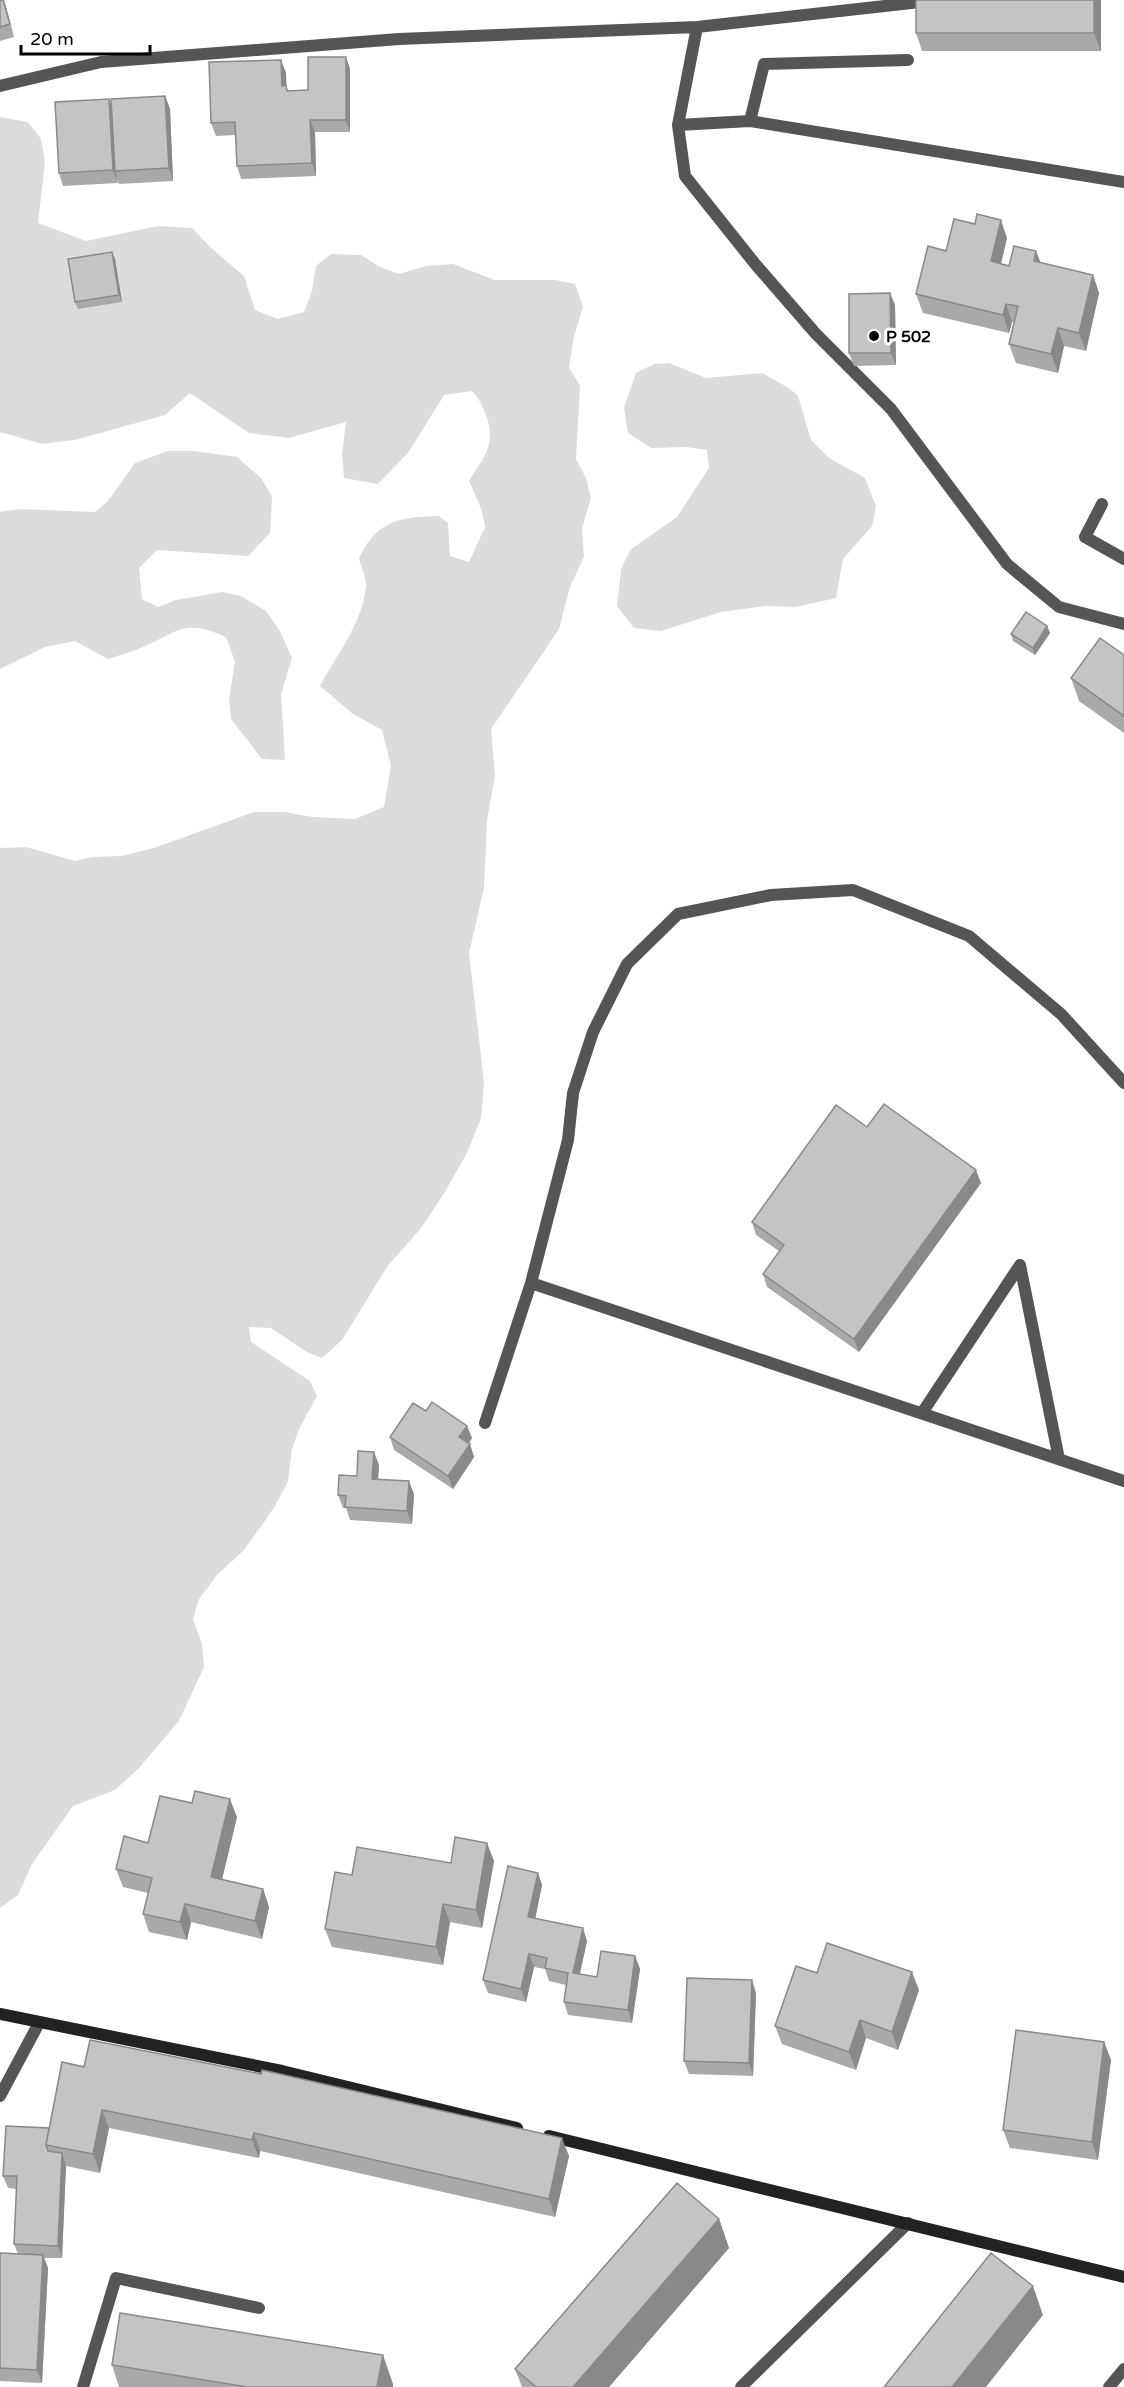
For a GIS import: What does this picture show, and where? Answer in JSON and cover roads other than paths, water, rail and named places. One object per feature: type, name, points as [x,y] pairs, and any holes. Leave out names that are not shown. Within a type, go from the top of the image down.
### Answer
[{"type":"street","points":[[0,86],[101,62],[399,39],[697,27],[938,0]]},
{"type":"street","points":[[697,27],[678,124],[686,176],[756,265],[816,334],[891,409],[1006,564],[1059,607],[1124,624]]},
{"type":"street","points":[[750,121],[764,64],[908,60]]},
{"type":"street","points":[[678,124],[750,121],[1124,182]]},
{"type":"street","points":[[1102,504],[1085,537],[1124,559]]},
{"type":"street","points":[[485,1423],[531,1283],[568,1140],[573,1093],[593,1032],[627,964],[678,914],[771,895],[853,890],[969,936],[1061,1014],[1124,1083]]},
{"type":"street","points":[[922,1413],[1020,1266],[1059,1459]]},
{"type":"street","points":[[531,1283],[1124,1481]]},
{"type":"street","points":[[0,2014],[282,2071],[1124,2277]]},
{"type":"street","points":[[0,2096],[39,2023]]},
{"type":"street","points":[[741,2387],[908,2223]]},
{"type":"street","points":[[83,2387],[116,2278],[259,2308]]},
{"type":"street","points":[[1108,2387],[1124,2369]]},
{"type":"place","name":"P 502","points":[[874,336]]}]
